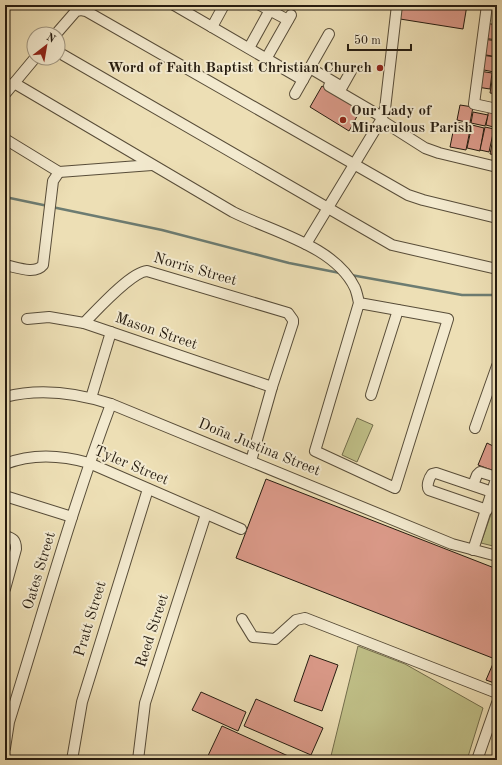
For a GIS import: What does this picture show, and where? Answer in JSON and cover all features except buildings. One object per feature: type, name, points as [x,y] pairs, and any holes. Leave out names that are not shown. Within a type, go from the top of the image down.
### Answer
[{"type":"street","points":[[174,5],[303,80]]},
{"type":"street","points":[[212,27],[224,5]]},
{"type":"street","points":[[260,5],[289,18],[266,59]]},
{"type":"street","points":[[306,244],[382,119],[385,109],[397,5]]},
{"type":"street","points":[[487,5],[474,104],[497,109]]},
{"type":"street","points":[[249,48],[270,10]]},
{"type":"street","points":[[63,26],[76,11],[86,11],[408,195],[497,218]]},
{"type":"street","points":[[295,94],[330,34]]},
{"type":"street","points":[[66,57],[392,245],[497,269]]},
{"type":"street","points":[[5,94],[28,66]]},
{"type":"street","points":[[310,68],[342,87],[351,71]]},
{"type":"street","points":[[14,83],[233,212],[306,244],[328,256],[338,265],[355,288],[359,303],[315,451],[395,488],[448,319],[359,303]]},
{"type":"street","points":[[330,86],[425,148],[497,167]]},
{"type":"street","points":[[5,139],[59,172],[152,165]]},
{"type":"street","points":[[5,266],[35,270],[40,269],[43,265],[50,196],[53,181],[59,172]]},
{"type":"street","name":"Norris Street","points":[[84,323],[120,288],[140,273],[147,271],[285,312],[291,316],[293,323],[272,387]]},
{"type":"street","points":[[371,395],[398,310]]},
{"type":"street","name":"Mason Street","points":[[27,319],[49,317],[84,323],[272,387]]},
{"type":"street","points":[[91,398],[111,332]]},
{"type":"street","points":[[475,428],[497,366]]},
{"type":"street","points":[[251,461],[272,387]]},
{"type":"street","name":"Doña Justina Street","points":[[5,398],[40,393],[70,394],[111,404],[452,544],[497,556]]},
{"type":"street","name":"Oates Street","points":[[5,748],[9,722],[72,517],[89,463],[111,404]]},
{"type":"street","name":"Tyler Street","points":[[5,464],[25,458],[44,456],[66,457],[89,463],[241,529]]},
{"type":"street","points":[[473,485],[478,473],[482,472],[493,476],[496,481],[473,550]]},
{"type":"street","points":[[486,510],[431,491],[428,487],[431,476],[434,473],[492,492]]},
{"type":"street","name":"Pratt Street","points":[[72,760],[82,702],[148,489]]},
{"type":"street","points":[[5,496],[72,517]]},
{"type":"street","name":"Reed Street","points":[[138,759],[146,703],[206,514]]},
{"type":"street","points":[[5,536],[13,539],[16,544],[7,575],[5,589]]},
{"type":"street","points":[[242,619],[253,638],[275,639],[296,620],[305,618],[497,693]]},
{"type":"street","points":[[477,760],[497,703]]},
{"type":"green space","points":[[357,418],[373,425],[357,462],[342,455]]},
{"type":"green space","points":[[497,497],[497,547],[481,543]]},
{"type":"green space","points":[[358,646],[405,664],[483,708],[467,760],[330,760]]},
{"type":"waterway","points":[[5,197],[48,206]]},
{"type":"waterway","points":[[52,207],[162,230],[289,263],[340,273]]},
{"type":"waterway","points":[[351,275],[462,295],[497,295]]},
{"type":"place","name":"Word of Faith Baptist Christian Church","points":[[380,68]]},
{"type":"place","name":"Our Lady of Miraculous Parish","points":[[343,120]]}]
